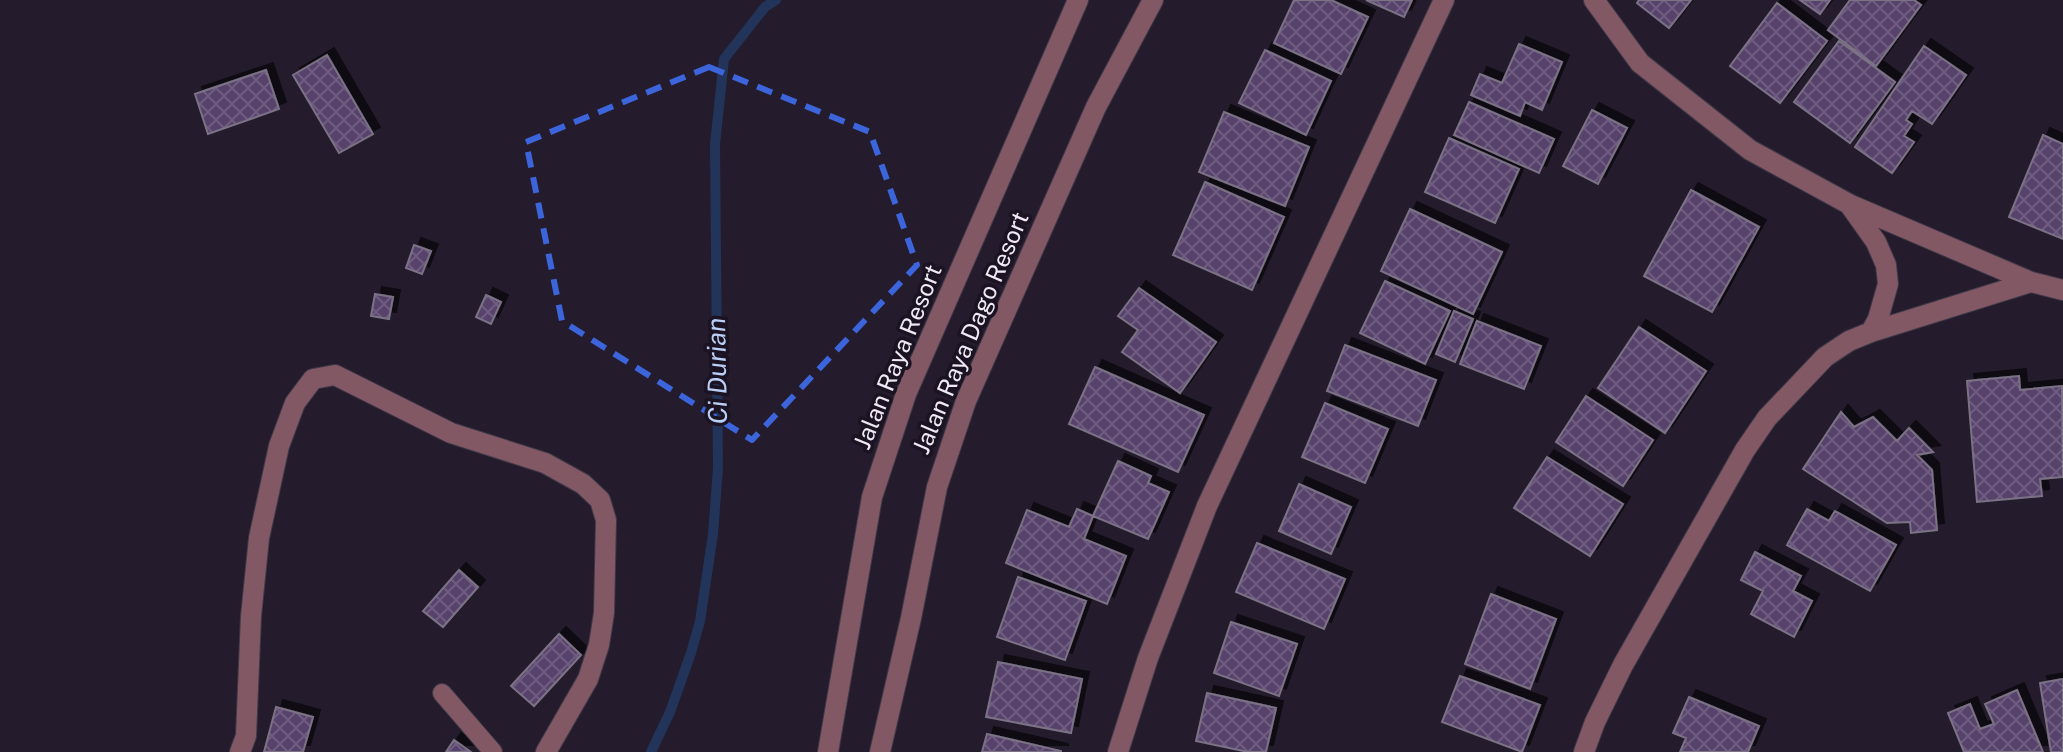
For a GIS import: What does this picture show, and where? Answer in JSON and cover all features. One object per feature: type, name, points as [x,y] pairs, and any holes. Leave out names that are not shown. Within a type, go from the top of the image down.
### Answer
[{"type":"street","name":"Jalan Raya Resort","points":[[828,752],[872,497],[887,450],[906,394],[1078,0]]},
{"type":"street","name":"Jalan Raya Dago Resort","points":[[880,752],[937,487],[962,413],[1096,107],[1153,0]]},
{"type":"street","points":[[1118,752],[1148,658],[1207,506],[1444,0]]},
{"type":"street","points":[[1594,0],[1640,63],[1750,150],[1849,204],[2031,282],[2063,290]]},
{"type":"street","points":[[1849,204],[1876,242],[1886,265],[1888,284],[1871,332]]},
{"type":"street","points":[[1584,752],[1623,665],[1745,450],[1767,418],[1825,357],[1849,341],[1871,332],[2031,282]]},
{"type":"street","points":[[240,752],[246,736],[251,616],[259,538],[279,446],[295,403],[313,379],[335,375],[451,433],[545,463],[583,484],[600,500],[606,520],[604,613],[599,645],[588,679],[546,752]]},
{"type":"lane","points":[[442,693],[493,752]]},
{"type":"highlighted area","points":[[709,67],[870,132],[917,265],[752,440],[562,321],[526,142]]},
{"type":"building","points":[[1294,0],[1331,0],[1368,17],[1341,74],[1274,43]]},
{"type":"building","points":[[1366,0],[1412,0],[1404,17]]},
{"type":"building","points":[[1639,0],[1691,0],[1669,28],[1637,3]]},
{"type":"building","points":[[1800,0],[1830,0],[1820,14]]},
{"type":"building","points":[[1850,0],[1914,0],[1921,5],[1876,66],[1828,30]]},
{"type":"building","points":[[1777,3],[1827,41],[1780,103],[1730,66]]},
{"type":"building","points":[[1839,41],[1895,82],[1850,143],[1794,102]]},
{"type":"building","points":[[1519,44],[1562,62],[1542,110],[1525,102],[1520,116],[1471,95],[1480,74],[1502,83]]},
{"type":"building","points":[[1924,46],[1966,75],[1932,124],[1912,111],[1906,120],[1912,124],[1904,136],[1914,142],[1892,173],[1855,147]]},
{"type":"building","points":[[1265,50],[1331,81],[1306,135],[1239,103]]},
{"type":"building","points":[[327,55],[373,134],[339,153],[293,75]]},
{"type":"building","points":[[266,70],[279,109],[208,134],[195,94]]},
{"type":"building","points":[[1469,102],[1554,139],[1539,173],[1454,135]]},
{"type":"building","points":[[1592,110],[1627,128],[1598,184],[1563,166]]},
{"type":"building","points":[[1224,112],[1309,147],[1285,206],[1199,172]]},
{"type":"building","points":[[2043,135],[2063,144],[2063,239],[2009,217]]},
{"type":"building","points":[[1449,138],[1519,169],[1495,223],[1425,192]]},
{"type":"building","points":[[1205,182],[1284,217],[1252,290],[1173,255]]},
{"type":"building","points":[[1691,190],[1759,227],[1712,312],[1644,276]]},
{"type":"building","points":[[1410,209],[1502,252],[1473,314],[1381,271]]},
{"type":"building","points":[[414,245],[431,251],[422,274],[406,268]]},
{"type":"building","points":[[1385,281],[1450,311],[1425,364],[1360,333]]},
{"type":"building","points":[[1139,288],[1216,342],[1180,393],[1122,352],[1138,330],[1118,316]]},
{"type":"building","points":[[375,294],[393,297],[389,319],[371,316]]},
{"type":"building","points":[[486,295],[501,302],[491,324],[476,317]]},
{"type":"building","points":[[1454,311],[1473,319],[1455,362],[1436,354]]},
{"type":"building","points":[[1477,321],[1541,346],[1524,389],[1460,364]]},
{"type":"building","points":[[1639,327],[1706,371],[1665,433],[1598,388]]},
{"type":"building","points":[[1345,345],[1436,380],[1418,426],[1327,391]]},
{"type":"building","points":[[1095,367],[1204,415],[1178,472],[1069,424]]},
{"type":"building","points":[[2019,376],[2020,390],[2062,386],[2063,477],[2040,479],[2042,496],[1977,502],[1967,381]]},
{"type":"building","points":[[1586,396],[1653,440],[1623,486],[1556,442]]},
{"type":"building","points":[[1325,403],[1388,429],[1365,483],[1302,457]]},
{"type":"building","points":[[1841,412],[1854,427],[1873,417],[1897,441],[1909,428],[1933,452],[1917,455],[1932,470],[1937,530],[1911,533],[1910,522],[1887,523],[1803,469]]},
{"type":"building","points":[[1547,457],[1623,504],[1590,556],[1514,508]]},
{"type":"building","points":[[1118,461],[1151,476],[1148,483],[1169,492],[1148,539],[1093,516]]},
{"type":"building","points":[[1299,484],[1351,507],[1331,554],[1279,531]]},
{"type":"building","points":[[1077,509],[1093,516],[1084,539],[1126,556],[1107,604],[1006,563],[1027,510],[1069,527]]},
{"type":"building","points":[[1807,509],[1829,521],[1835,511],[1896,545],[1870,591],[1787,545]]},
{"type":"building","points":[[1257,543],[1345,579],[1324,629],[1236,592]]},
{"type":"building","points":[[1755,552],[1801,576],[1793,591],[1812,601],[1794,637],[1751,614],[1763,591],[1741,580]]},
{"type":"building","points":[[459,570],[478,587],[443,627],[423,611]]},
{"type":"building","points":[[1018,577],[1086,601],[1065,660],[997,637]]},
{"type":"building","points":[[1491,594],[1556,619],[1530,689],[1465,664]]},
{"type":"building","points":[[1231,622],[1297,644],[1279,696],[1214,673]]},
{"type":"building","points":[[559,634],[581,655],[534,706],[511,686]]},
{"type":"building","points":[[998,662],[1082,679],[1071,733],[986,717]]},
{"type":"building","points":[[1460,676],[1540,705],[1522,752],[1442,722]]},
{"type":"building","points":[[2063,679],[2063,752],[2051,752],[2040,683]]},
{"type":"building","points":[[2017,690],[2043,752],[1964,752],[1948,713],[1970,704],[1980,729],[1994,724],[1985,704]]},
{"type":"building","points":[[1207,693],[1276,708],[1266,752],[1248,752],[1196,741]]},
{"type":"building","points":[[1689,697],[1759,726],[1748,752],[1680,752],[1686,738],[1673,733]]},
{"type":"building","points":[[276,707],[313,717],[303,752],[264,752]]},
{"type":"building","points":[[987,734],[1061,751],[1061,752],[982,752]]},
{"type":"building","points":[[454,740],[471,752],[446,752]]},
{"type":"waterway","name":"Ci Durian","points":[[651,752],[670,712],[691,653],[700,621],[713,534],[718,468],[715,144],[724,59],[765,7],[776,0]]}]
